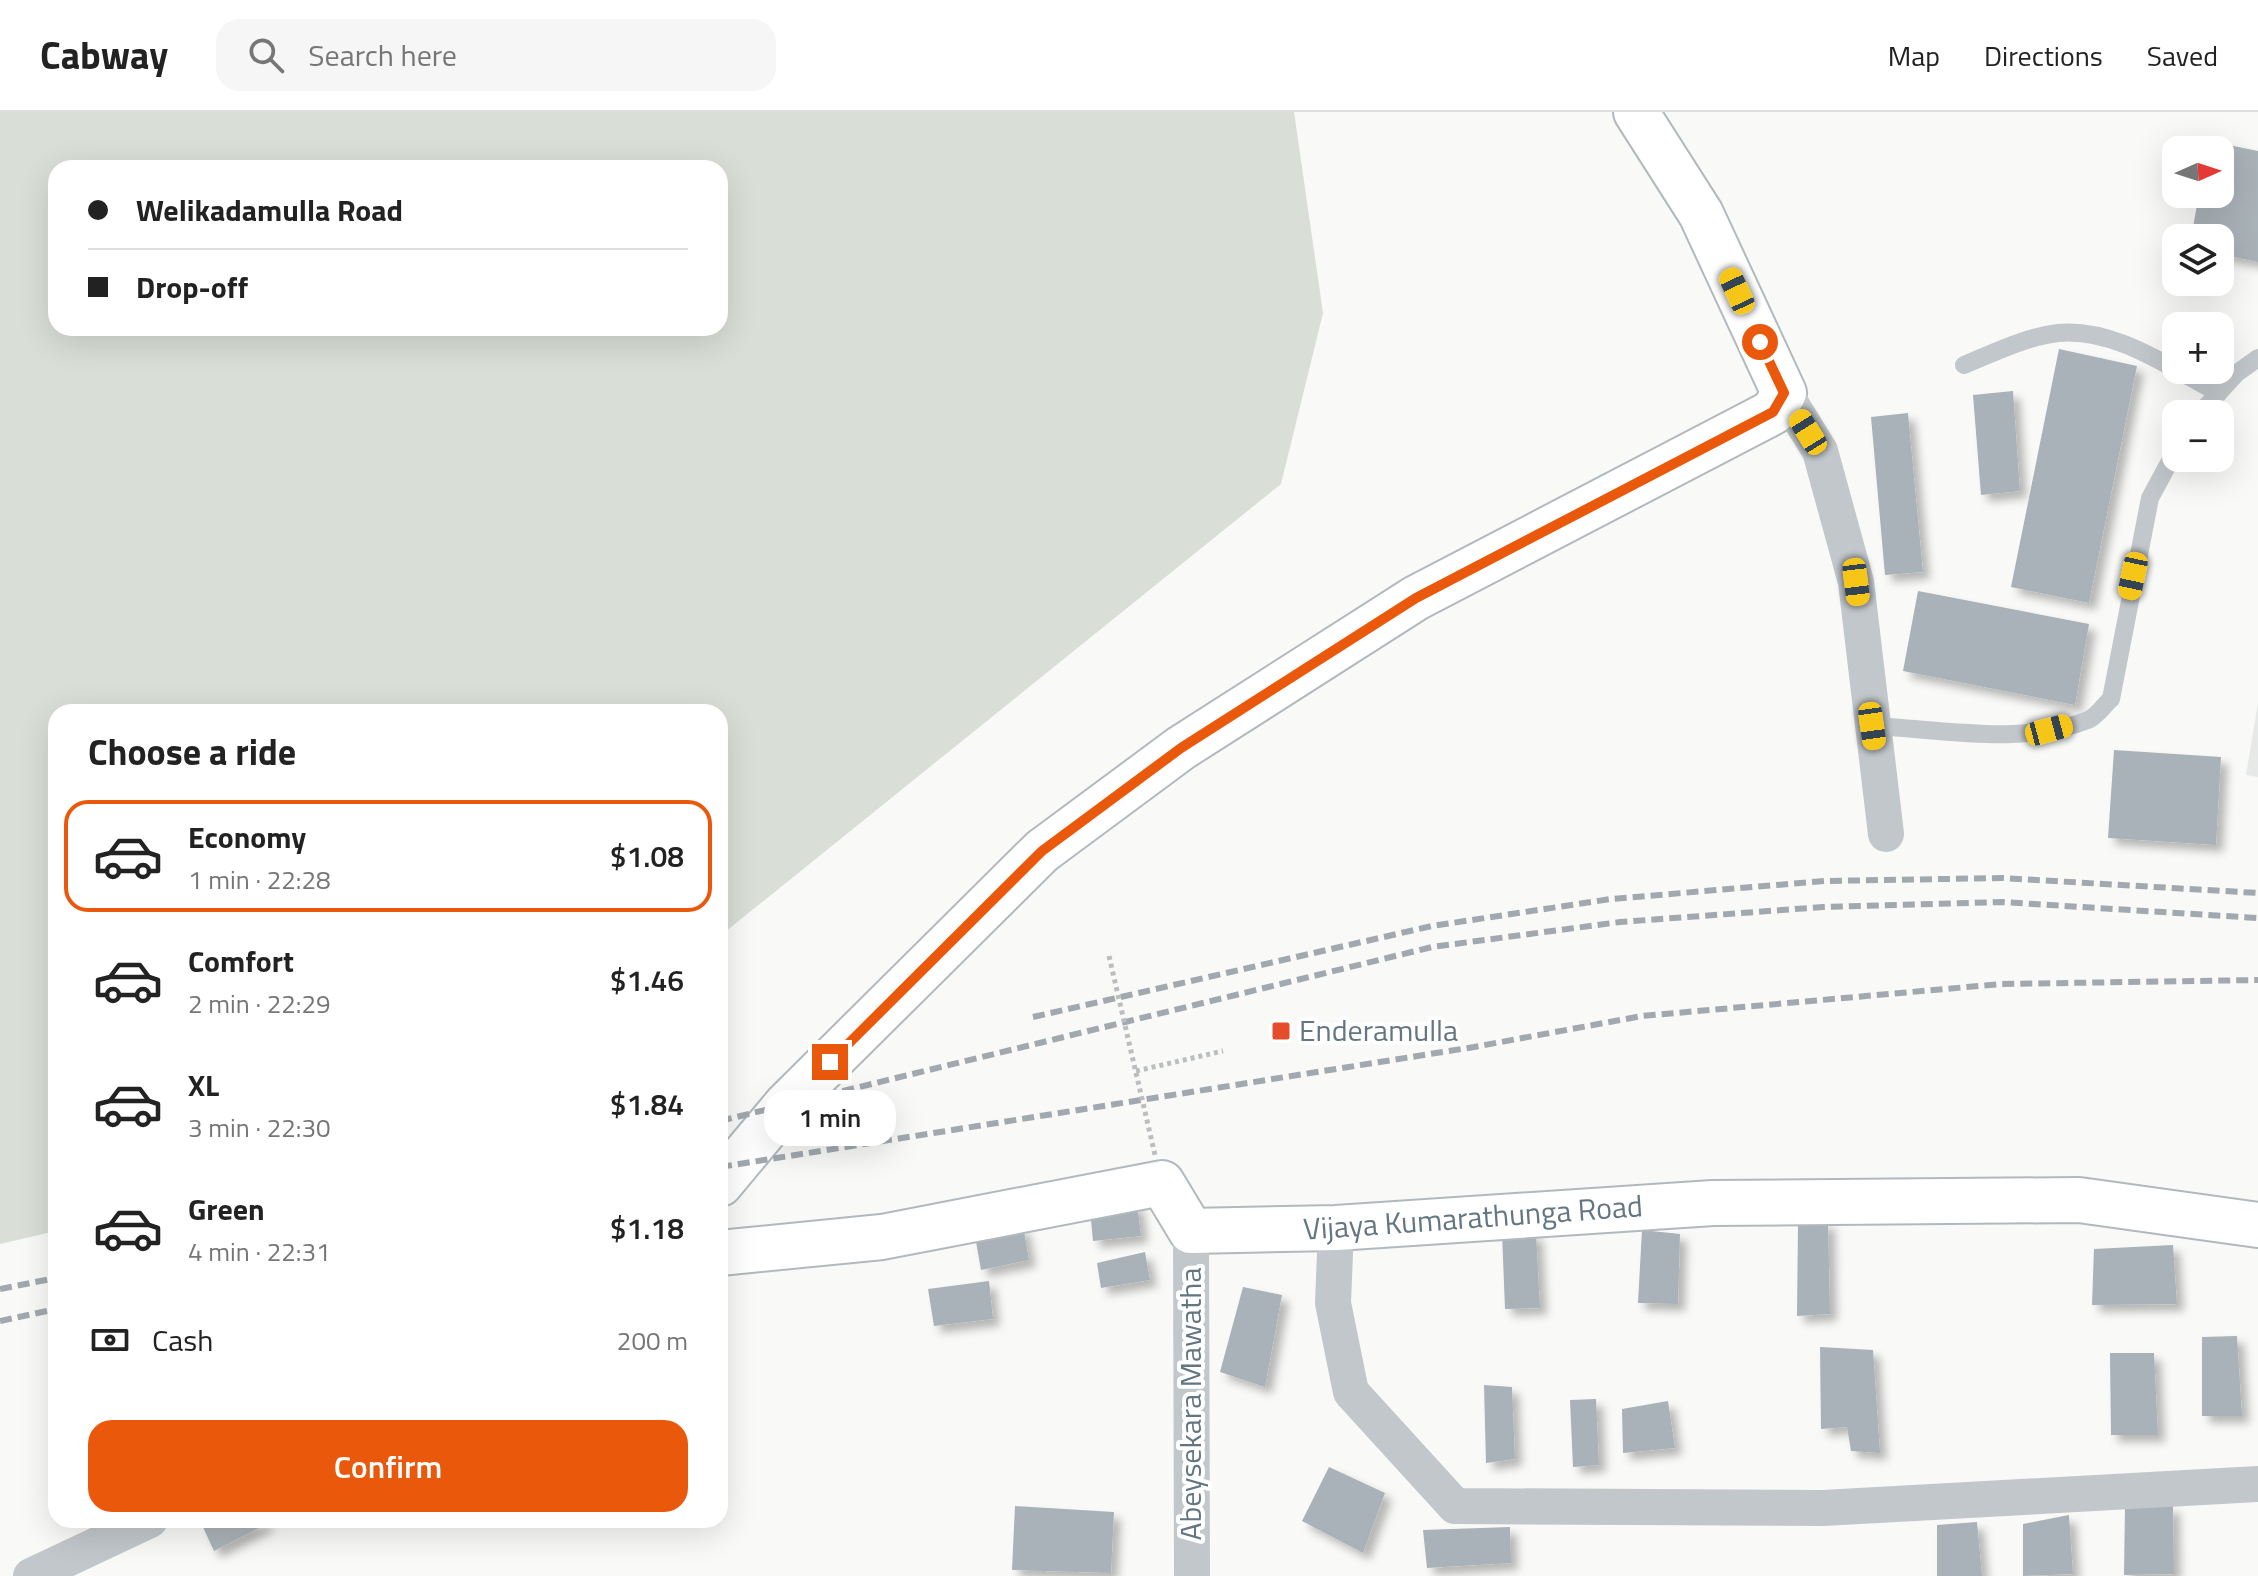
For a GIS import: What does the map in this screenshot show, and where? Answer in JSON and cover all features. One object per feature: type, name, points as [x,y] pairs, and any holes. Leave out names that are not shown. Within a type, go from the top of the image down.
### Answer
[{"type":"street","points":[[1636,112],[1701,214],[1784,393],[1820,451],[1852,568],[1886,834]]},
{"type":"street","points":[[728,1174],[787,1104],[1055,841],[1181,748],[1416,598],[1773,412],[1784,393]]},
{"type":"street","points":[[728,1252],[882,1237],[1162,1183],[1191,1231]]},
{"type":"street","name":"Vijaya Kumarathunga Road","points":[[1191,1231],[1336,1228],[1713,1203],[2079,1200],[2258,1225]]},
{"type":"street","points":[[1336,1228],[1333,1303],[1351,1392],[1455,1506],[1823,1508],[2258,1484]]},
{"type":"street","name":"Abeysekara Mawatha","points":[[1191,1231],[1192,1576]]},
{"type":"street","points":[[34,1576],[133,1528]]},
{"type":"lane","points":[[1964,365],[2017,343],[2059,333],[2116,340],[2219,393]]},
{"type":"lane","points":[[2212,400],[2258,358]]},
{"type":"lane","points":[[1872,726],[1996,733],[2049,730],[2092,719],[2111,699],[2150,498],[2164,472]]},
{"type":"path","points":[[1109,956],[1155,1155]]},
{"type":"path","points":[[1136,1071],[1223,1051]]},
{"type":"shaded area","points":[[0,112],[1294,112],[1323,313],[1281,484],[728,930],[728,704],[48,704],[48,1233],[0,1244]]},
{"type":"shaded area","points":[[2258,703],[2258,777],[2246,775]]},
{"type":"building","points":[[2234,146],[2258,151],[2258,262],[2234,257],[2234,224],[2194,224],[2196,208],[2234,208]]},
{"type":"building","points":[[2059,349],[2137,366],[2089,603],[2011,587]]},
{"type":"building","points":[[2013,391],[2020,491],[1981,495],[1973,395]]},
{"type":"building","points":[[1908,413],[1923,572],[1885,575],[1871,417]]},
{"type":"building","points":[[1918,591],[2089,624],[2075,705],[1903,671]]},
{"type":"building","points":[[2114,750],[2221,757],[2216,845],[2108,838]]},
{"type":"building","points":[[1137,1203],[1141,1236],[1093,1241],[1090,1209]]},
{"type":"building","points":[[1828,1221],[1830,1314],[1797,1316],[1798,1225]]},
{"type":"building","points":[[1023,1226],[1029,1260],[981,1270],[975,1236]]},
{"type":"building","points":[[1642,1230],[1680,1234],[1678,1304],[1638,1303]]},
{"type":"building","points":[[1502,1232],[1536,1233],[1540,1308],[1505,1309]]},
{"type":"building","points":[[2173,1245],[2177,1304],[2092,1305],[2094,1249]]},
{"type":"building","points":[[1145,1252],[1150,1280],[1101,1288],[1097,1263]]},
{"type":"building","points":[[989,1281],[993,1319],[934,1326],[928,1289]]},
{"type":"building","points":[[1243,1287],[1282,1295],[1265,1387],[1220,1372]]},
{"type":"building","points":[[2237,1336],[2242,1416],[2202,1416],[2202,1337]]},
{"type":"building","points":[[1820,1347],[1873,1350],[1880,1453],[1851,1451],[1847,1427],[1821,1429]]},
{"type":"building","points":[[2110,1353],[2154,1353],[2158,1435],[2111,1435]]},
{"type":"building","points":[[1484,1385],[1512,1387],[1515,1459],[1486,1463]]},
{"type":"building","points":[[1596,1399],[1599,1465],[1573,1467],[1570,1400]]},
{"type":"building","points":[[1668,1401],[1675,1448],[1623,1453],[1622,1409]]},
{"type":"building","points":[[1329,1467],[1385,1493],[1363,1553],[1302,1521]]},
{"type":"building","points":[[1015,1506],[1114,1512],[1111,1573],[1012,1570]]},
{"type":"building","points":[[2173,1506],[2174,1574],[2124,1575],[2125,1507]]},
{"type":"building","points":[[2069,1515],[2073,1574],[2023,1576],[2023,1524]]},
{"type":"building","points":[[1977,1522],[1982,1576],[1937,1576],[1937,1525]]},
{"type":"building","points":[[1510,1527],[1511,1563],[1427,1568],[1423,1530]]},
{"type":"building","points":[[203,1528],[259,1528],[214,1551]]},
{"type":"railway","points":[[1033,1017],[1432,926],[1611,899],[1824,881],[2002,878],[2258,893]]},
{"type":"railway","points":[[728,1119],[1432,947],[1620,922],[1823,907],[2002,902],[2258,918]]},
{"type":"railway","points":[[728,1166],[1474,1047],[1642,1016],[2001,984],[2258,980]]},
{"type":"railway","points":[[0,1289],[48,1280]]},
{"type":"railway","points":[[0,1321],[48,1311]]},
{"type":"place","name":"Enderamulla","points":[[1281,1031]]},
{"type":"route","points":[[830,1062],[1042,851],[1181,748],[1416,598],[1773,412],[1784,393],[1760,342]]}]
